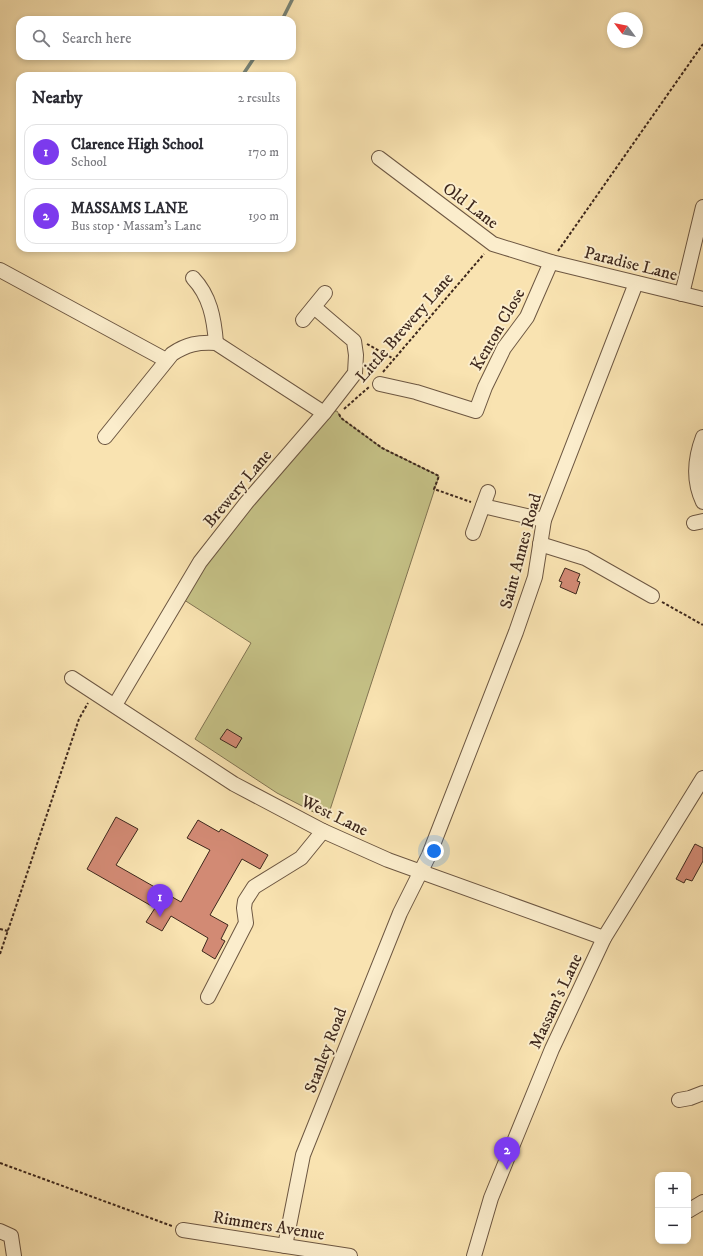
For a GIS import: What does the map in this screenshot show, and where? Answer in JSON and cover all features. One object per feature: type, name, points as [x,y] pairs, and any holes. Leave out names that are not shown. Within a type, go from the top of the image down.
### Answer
[{"type":"street","name":"Old Lane","points":[[379,158],[493,244],[551,262]]},
{"type":"street","points":[[682,294],[703,207]]},
{"type":"street","name":"Paradise Lane","points":[[551,262],[703,299]]},
{"type":"street","name":"Kenton Close","points":[[377,381],[476,411],[485,387],[504,348],[530,310],[551,262]]},
{"type":"street","points":[[0,270],[166,360]]},
{"type":"street","points":[[193,278],[203,288],[213,315],[216,342]]},
{"type":"street","name":"Saint Annes Road","points":[[420,872],[429,855],[516,632],[535,577],[544,520],[636,283]]},
{"type":"street","points":[[303,320],[325,293]]},
{"type":"street","points":[[314,307],[354,341]]},
{"type":"street","name":"Brewery Lane","points":[[114,705],[200,562],[248,502],[331,412],[355,373],[356,355],[354,341]]},
{"type":"street","points":[[105,437],[166,360],[172,354],[185,346],[200,342],[216,342],[331,412]]},
{"type":"street","points":[[703,437],[695,464],[700,496],[703,502]]},
{"type":"street","points":[[474,533],[488,492]]},
{"type":"street","points":[[483,506],[544,520]]},
{"type":"street","points":[[540,544],[585,558],[652,596]]},
{"type":"street","name":"West Lane","points":[[72,678],[234,784],[323,831],[388,860],[604,938]]},
{"type":"street","name":"Massam's Lane","points":[[474,1256],[491,1198],[544,1070],[604,938],[703,778]]},
{"type":"street","points":[[208,997],[246,923],[244,908],[248,894],[254,887],[301,858],[312,847],[323,831]]},
{"type":"street","name":"Stanley Road","points":[[285,1246],[303,1155],[400,913],[420,872]]},
{"type":"street","points":[[679,1100],[703,1093]]},
{"type":"street","points":[[691,1209],[703,1202]]},
{"type":"street","points":[[0,1230],[11,1236],[14,1256]]},
{"type":"street","name":"Rimmers Avenue","points":[[183,1230],[350,1256]]},
{"type":"path","points":[[551,262],[703,44]]},
{"type":"path","name":"Little Brewery Lane","points":[[331,412],[344,409],[377,381],[394,359],[493,244]]},
{"type":"path","points":[[354,341],[359,339],[394,359]]},
{"type":"path","points":[[331,412],[382,448],[439,476],[434,489],[483,506]]},
{"type":"path","points":[[652,596],[703,625]]},
{"type":"path","points":[[0,954],[9,931],[79,719],[93,693]]},
{"type":"path","points":[[0,928],[9,931]]},
{"type":"path","points":[[0,1163],[183,1230]]},
{"type":"shaded area","points":[[337,411],[341,418],[382,448],[439,476],[327,819],[277,793],[195,739],[251,643],[178,596],[324,413]]},
{"type":"building","points":[[565,568],[580,574],[577,581],[580,582],[576,594],[560,587],[562,582],[559,581]]},
{"type":"building","points":[[227,729],[242,738],[236,748],[220,739]]},
{"type":"building","points":[[116,817],[138,829],[116,865],[181,902],[210,850],[187,838],[198,820],[219,832],[221,829],[268,855],[260,869],[242,859],[210,915],[228,925],[221,939],[225,941],[215,959],[202,951],[208,938],[171,916],[162,931],[146,922],[155,908],[87,869]]},
{"type":"building","points":[[695,844],[703,848],[703,861],[692,881],[686,879],[684,883],[676,879]]},
{"type":"waterway","points":[[284,16],[292,0]]},
{"type":"waterway","points":[[245,72],[253,60]]},
{"type":"place","name":"Clarence High School","points":[[160,917]]},
{"type":"place","name":"MASSAMS LANE","points":[[507,1170]]}]
